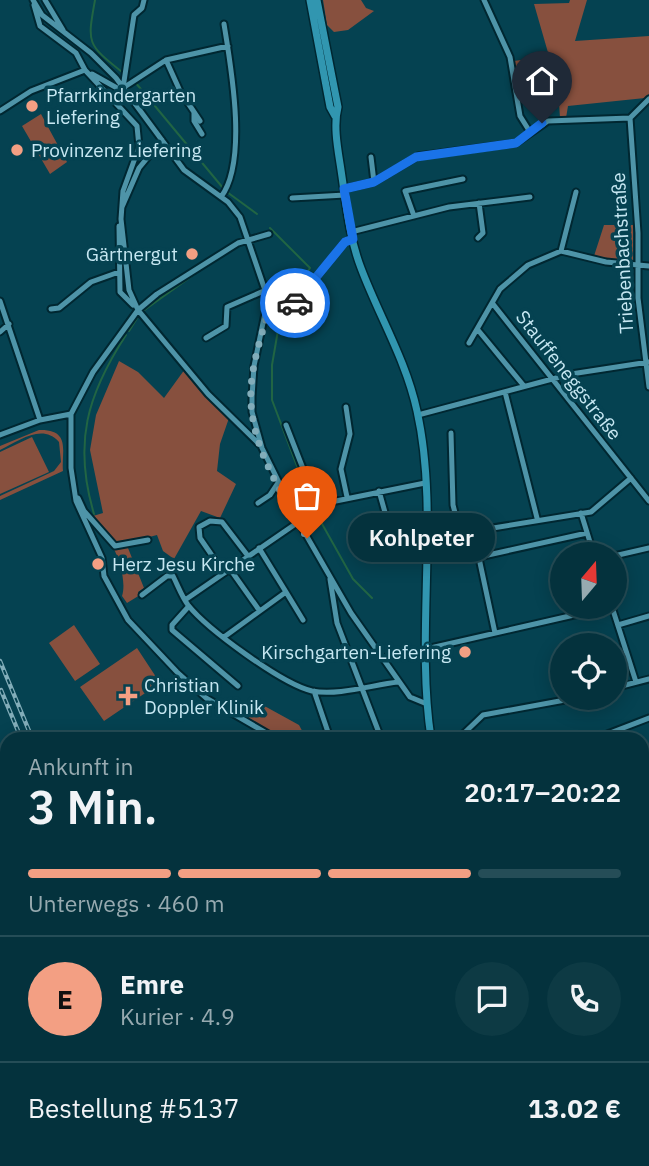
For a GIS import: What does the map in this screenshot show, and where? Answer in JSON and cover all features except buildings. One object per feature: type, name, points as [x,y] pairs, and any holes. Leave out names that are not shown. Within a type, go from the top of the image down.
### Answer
[{"type":"main road","points":[[310,0],[330,107],[335,116],[352,236],[361,268],[410,382],[418,415],[425,483],[427,704],[430,732]]},
{"type":"main road","points":[[317,0],[338,107],[335,116]]},
{"type":"street","points":[[33,0],[42,15],[91,53],[123,88],[184,170],[224,193],[233,207],[249,238],[267,290],[267,316],[254,366],[252,397],[252,412],[262,448],[298,521],[329,575],[398,682],[410,697],[427,704]]},
{"type":"street","points":[[33,0],[37,22],[76,53],[85,70],[128,113],[139,133],[139,148],[123,191],[118,272],[120,292],[137,308],[208,394],[262,448]]},
{"type":"street","points":[[45,0],[64,33]]},
{"type":"street","points":[[123,88],[134,15],[142,8],[144,0]]},
{"type":"street","points":[[484,0],[510,57],[520,116],[530,132]]},
{"type":"street","points":[[224,24],[228,46],[234,141],[232,173],[224,193]]},
{"type":"street","points":[[85,70],[117,88],[123,88],[166,60],[228,46]]},
{"type":"street","points":[[166,60],[200,121]]},
{"type":"street","points":[[0,111],[31,91],[85,70]]},
{"type":"street","points":[[292,198],[344,192],[374,182],[416,157],[516,143],[542,123],[630,118],[649,99]]},
{"type":"street","points":[[194,112],[194,121],[202,134]]},
{"type":"street","name":"Triebenbachstraße","points":[[630,118],[639,265],[638,295],[649,387]]},
{"type":"street","points":[[122,207],[139,168],[162,140]]},
{"type":"street","points":[[371,157],[374,182]]},
{"type":"street","points":[[414,216],[405,191],[463,179]]},
{"type":"street","points":[[561,251],[576,192]]},
{"type":"street","points":[[267,316],[281,316],[352,236],[414,216],[479,203],[530,197]]},
{"type":"street","points":[[478,238],[483,233],[479,203]]},
{"type":"street","points":[[121,219],[129,290],[137,308]]},
{"type":"street","points":[[265,732],[206,698],[146,641],[128,620],[109,589],[102,558],[79,509],[73,486],[71,414],[93,372],[137,308],[249,238],[269,234]]},
{"type":"street","points":[[469,343],[500,289],[528,265],[561,251],[606,262],[649,266]]},
{"type":"street","points":[[51,309],[55,310],[91,282],[118,272]]},
{"type":"street","points":[[206,338],[226,326],[227,307],[267,290]]},
{"type":"street","points":[[0,301],[40,420]]},
{"type":"street","name":"Stauffeneggstraße","points":[[493,304],[648,499]]},
{"type":"street","points":[[0,332],[9,324]]},
{"type":"street","points":[[478,330],[524,386]]},
{"type":"street","points":[[418,415],[553,378],[647,362]]},
{"type":"street","points":[[505,392],[537,518]]},
{"type":"street","points":[[346,407],[350,434],[341,468],[347,497]]},
{"type":"street","points":[[0,435],[40,420],[71,414]]},
{"type":"street","points":[[286,425],[316,509]]},
{"type":"street","points":[[451,433],[453,505],[460,532]]},
{"type":"street","points":[[425,538],[537,518],[591,512],[631,478]]},
{"type":"street","points":[[258,503],[270,495],[278,483]]},
{"type":"street","points":[[238,686],[172,629],[187,603],[247,556],[316,509],[347,497],[425,483]]},
{"type":"street","points":[[73,486],[84,511],[103,528],[114,554]]},
{"type":"street","points":[[370,555],[375,551],[373,533],[388,521],[378,491]]},
{"type":"street","points":[[580,513],[590,542]]},
{"type":"street","points":[[247,556],[222,522],[210,520],[199,527],[198,534],[259,610]]},
{"type":"street","points":[[473,530],[495,633]]},
{"type":"street","points":[[479,557],[587,533]]},
{"type":"street","points":[[112,544],[118,546],[148,540]]},
{"type":"street","points":[[259,548],[303,620]]},
{"type":"street","points":[[627,553],[649,548]]},
{"type":"street","points":[[329,575],[337,623],[379,732]]},
{"type":"street","points":[[142,595],[167,576],[173,576],[187,603],[224,637],[282,678],[314,691],[398,682]]},
{"type":"street","points":[[224,637],[286,592]]},
{"type":"street","points":[[618,625],[649,615]]},
{"type":"street","points":[[426,649],[552,620]]},
{"type":"street","points":[[616,620],[636,682]]},
{"type":"street","points":[[627,684],[649,679]]},
{"type":"street","points":[[314,691],[328,732]]},
{"type":"street","points":[[465,732],[480,718],[550,703]]},
{"type":"street","points":[[613,732],[649,718]]},
{"type":"shaded area","points":[[323,0],[361,0],[366,8],[374,11],[348,30],[334,32],[327,25]]},
{"type":"shaded area","points":[[570,0],[587,0],[575,41],[649,36],[649,94],[645,98],[568,106],[566,118],[560,118],[559,103],[544,62],[515,69],[514,61],[549,56],[534,4],[569,3]]},
{"type":"shaded area","points":[[41,114],[67,162],[50,174],[22,126]]},
{"type":"shaded area","points":[[604,225],[633,225],[633,262],[594,256]]},
{"type":"shaded area","points":[[119,361],[138,372],[164,398],[185,369],[229,418],[220,444],[217,471],[236,484],[220,518],[201,511],[174,559],[163,551],[157,535],[126,543],[144,588],[138,592],[140,595],[127,603],[122,596],[123,576],[116,554],[93,516],[103,513],[90,450],[96,415]]},
{"type":"shaded area","points":[[39,430],[56,433],[61,438],[63,471],[0,500],[0,496],[54,471],[61,462],[59,442],[45,434],[30,436],[0,450],[0,446]]},
{"type":"shaded area","points":[[32,437],[49,472],[0,494],[0,452]]},
{"type":"shaded area","points":[[74,625],[100,664],[75,681],[49,643]]},
{"type":"shaded area","points":[[137,648],[160,683],[104,721],[80,687]]},
{"type":"shaded area","points":[[259,703],[299,725],[303,732],[268,732],[247,720]]},
{"type":"waterway","points":[[95,0],[91,26],[92,42],[96,49],[122,72]]},
{"type":"waterway","points":[[135,82],[223,188]]},
{"type":"waterway","points":[[227,192],[257,214]]},
{"type":"waterway","points":[[270,228],[310,268],[281,313],[272,365],[272,400],[312,506],[353,579],[372,598]]},
{"type":"waterway","points":[[143,311],[199,271]]},
{"type":"waterway","points":[[129,331],[139,315]]},
{"type":"waterway","points":[[94,514],[85,465],[88,420],[102,378],[126,335]]},
{"type":"railway","points":[[0,661],[30,732]]},
{"type":"railway","points":[[1,690],[18,732]]},
{"type":"way so far","points":[[295,303],[285,315],[267,316],[254,366],[252,412],[262,448],[307,538]]},
{"type":"place","name":"Pfarrkindergarten Liefering","points":[[32,106]]},
{"type":"place","name":"Provinzenz Liefering","points":[[17,150]]},
{"type":"place","name":"Gärtnergut","points":[[192,254]]},
{"type":"place","name":"Kohlpeter","points":[[307,538]]},
{"type":"place","name":"Herz Jesu Kirche","points":[[98,564]]},
{"type":"place","name":"Kirschgarten-Liefering","points":[[465,652]]},
{"type":"place","name":"Christian Doppler Klinik","points":[[128,696]]},
{"type":"route","points":[[295,303],[345,242],[353,239],[344,189],[374,182],[416,157],[516,143],[542,123]]}]
